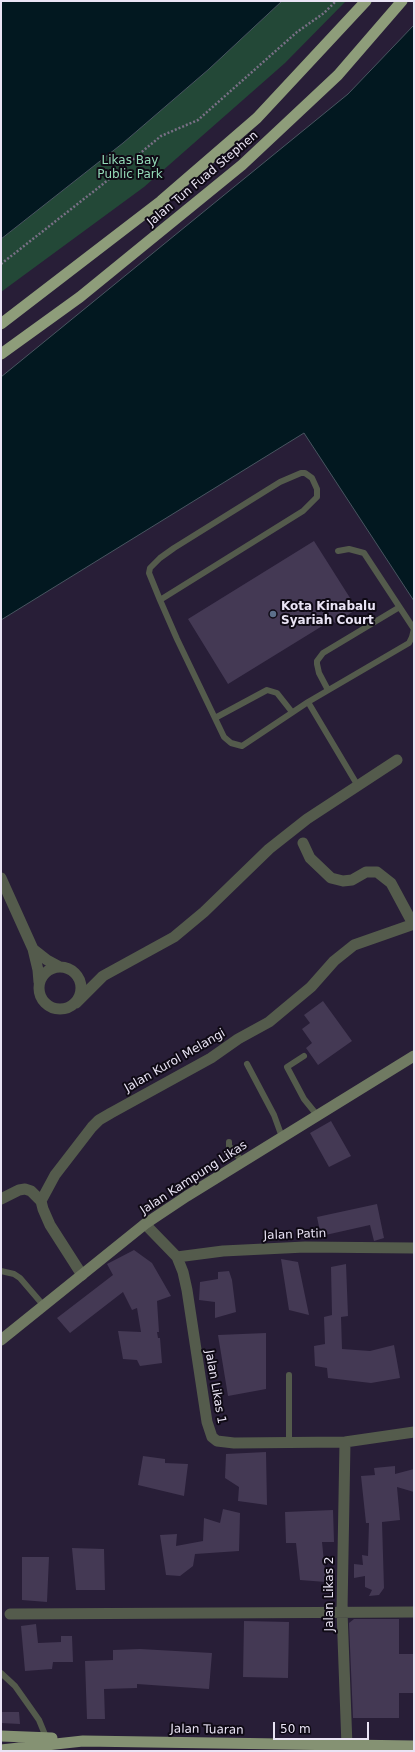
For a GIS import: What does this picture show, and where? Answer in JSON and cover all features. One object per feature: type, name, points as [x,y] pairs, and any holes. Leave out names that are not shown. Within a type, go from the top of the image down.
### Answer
[{"type":"highway","name":"Jalan Tun Fuad Stephen","points":[[1,324],[161,201],[257,118],[366,1]]},
{"type":"highway","name":"Jalan Tun Fuad Stephen","points":[[1,354],[80,297],[242,165],[338,75],[402,1]]},
{"type":"main road","name":"Jalan Kampung Likas","points":[[1,1340],[145,1224],[282,1137],[414,1056]]},
{"type":"main road","points":[[1,1736],[46,1737],[71,1741]]},
{"type":"main road","name":"Jalan Tuaran","points":[[1,1750],[71,1741],[414,1746]]},
{"type":"street","points":[[1,878],[33,949],[38,970],[40,996],[49,1007],[63,1009],[76,1003],[103,976],[174,936],[204,912],[269,849],[307,819],[398,760]]},
{"type":"street","points":[[303,844],[310,858],[331,878],[343,881],[352,880],[366,872],[377,872],[391,883],[414,924]]},
{"type":"street","name":"Jalan Kurol Melangi","points":[[41,1201],[44,1193],[58,1171],[87,1132],[98,1120],[212,1058],[238,1039],[269,1022],[311,987],[334,961],[354,946],[414,924]]},
{"type":"street","points":[[33,949],[47,960],[60,966],[85,975],[103,976]]},
{"type":"street","points":[[39,982],[47,971],[60,966]]},
{"type":"street","points":[[73,971],[81,983],[79,997],[76,1003]]},
{"type":"street","points":[[1,1199],[19,1190],[25,1189],[31,1191],[41,1201],[50,1225],[82,1274]]},
{"type":"street","name":"Jalan Likas 1","points":[[145,1224],[177,1258],[187,1290],[202,1395],[207,1422],[212,1437],[225,1443],[345,1442],[414,1432]]},
{"type":"street","name":"Jalan Patin","points":[[177,1258],[223,1251],[305,1247],[414,1248]]},
{"type":"street","name":"Jalan Likas 2","points":[[345,1442],[342,1611],[347,1746]]},
{"type":"street","points":[[10,1614],[342,1611],[414,1612]]},
{"type":"lane","points":[[160,600],[303,512],[317,496],[317,489],[312,478],[305,473],[301,473],[280,482],[160,558],[150,568],[149,573],[160,600],[224,737],[230,743],[242,746],[308,702],[409,643],[414,629],[398,608],[364,553],[349,549],[338,551]]},
{"type":"lane","points":[[328,690],[319,673],[317,664],[317,661],[323,653],[398,608]]},
{"type":"lane","points":[[215,718],[267,690],[277,692],[292,712]]},
{"type":"lane","points":[[308,702],[358,786]]},
{"type":"lane","points":[[304,1056],[287,1067],[304,1099],[318,1115]]},
{"type":"lane","points":[[247,1064],[274,1116],[282,1137]]},
{"type":"lane","points":[[230,1142],[229,1146],[243,1162]]},
{"type":"lane","points":[[1,1271],[14,1274],[20,1278],[44,1306]]},
{"type":"lane","points":[[289,1375],[289,1442]]},
{"type":"lane","points":[[1,1673],[15,1686],[32,1710],[39,1720],[46,1737]]},
{"type":"path","points":[[1,264],[104,184],[161,136],[198,120],[297,32],[324,13],[336,1]]},
{"type":"green space","name":"Likas Bay Public Park","points":[[282,1],[346,1],[285,63],[144,187],[1,292],[1,239],[123,143],[209,69]]},
{"type":"water","points":[[1,1],[282,1],[209,69],[123,143],[1,239]]},
{"type":"water","points":[[414,25],[414,601],[304,433],[1,620],[1,377],[348,94]]},
{"type":"building","name":"Kota Kinabalu Syariah Court","points":[[314,541],[357,609],[335,623],[332,620],[228,684],[188,619]]},
{"type":"building","points":[[323,1001],[352,1041],[318,1065],[306,1048],[312,1043],[302,1029],[310,1023],[304,1015]]},
{"type":"building","points":[[331,1121],[351,1156],[329,1167],[310,1133]]},
{"type":"building","points":[[377,1204],[384,1238],[374,1241],[370,1225],[321,1236],[317,1217]]},
{"type":"building","points":[[134,1250],[152,1263],[171,1296],[157,1301],[159,1332],[157,1332],[158,1338],[160,1338],[162,1363],[140,1366],[137,1360],[123,1359],[118,1331],[141,1332],[137,1308],[132,1310],[123,1292],[70,1333],[57,1318],[113,1275],[107,1264]]},
{"type":"building","points":[[281,1259],[298,1262],[309,1315],[289,1310]]},
{"type":"building","points":[[346,1264],[348,1316],[341,1317],[342,1349],[370,1351],[394,1345],[400,1378],[371,1383],[328,1378],[327,1368],[315,1366],[314,1346],[325,1344],[324,1317],[332,1315],[331,1267]]},
{"type":"building","points":[[229,1271],[232,1280],[236,1312],[215,1318],[215,1302],[199,1300],[200,1282],[218,1279],[218,1272]]},
{"type":"building","points":[[266,1333],[266,1389],[228,1396],[218,1335]]},
{"type":"building","points":[[266,1452],[267,1505],[238,1501],[239,1487],[225,1478],[226,1454]]},
{"type":"building","points":[[143,1456],[165,1459],[165,1463],[188,1464],[184,1496],[138,1485]]},
{"type":"building","points":[[395,1466],[395,1474],[414,1469],[414,1492],[397,1487],[400,1520],[382,1522],[384,1588],[379,1595],[369,1596],[372,1590],[365,1587],[365,1576],[354,1578],[354,1564],[363,1565],[362,1555],[368,1556],[369,1523],[366,1523],[361,1476],[375,1475],[374,1468]]},
{"type":"building","points":[[223,1509],[240,1513],[239,1551],[195,1554],[193,1566],[180,1576],[166,1575],[160,1535],[177,1534],[176,1546],[203,1541],[204,1518],[220,1523]]},
{"type":"building","points":[[333,1510],[334,1542],[322,1542],[326,1582],[300,1580],[296,1543],[286,1543],[285,1512]]},
{"type":"building","points":[[72,1548],[104,1549],[105,1590],[76,1590]]},
{"type":"building","points":[[22,1557],[49,1557],[47,1602],[22,1600]]},
{"type":"building","points":[[354,1619],[399,1619],[399,1654],[414,1654],[414,1693],[399,1693],[399,1718],[353,1718],[349,1623]]},
{"type":"building","points":[[244,1621],[289,1622],[288,1678],[243,1677]]},
{"type":"building","points":[[36,1624],[38,1643],[61,1642],[61,1636],[72,1636],[73,1662],[53,1662],[52,1669],[25,1671],[21,1626]]},
{"type":"building","points":[[140,1649],[212,1653],[209,1689],[137,1684],[137,1688],[104,1689],[105,1719],[87,1719],[85,1661],[113,1660],[113,1650]]},
{"type":"building","points":[[1,1712],[19,1712],[20,1724],[1,1723]]},
{"type":"place","name":"Kota Kinabalu Syariah Court","points":[[273,614]]}]
